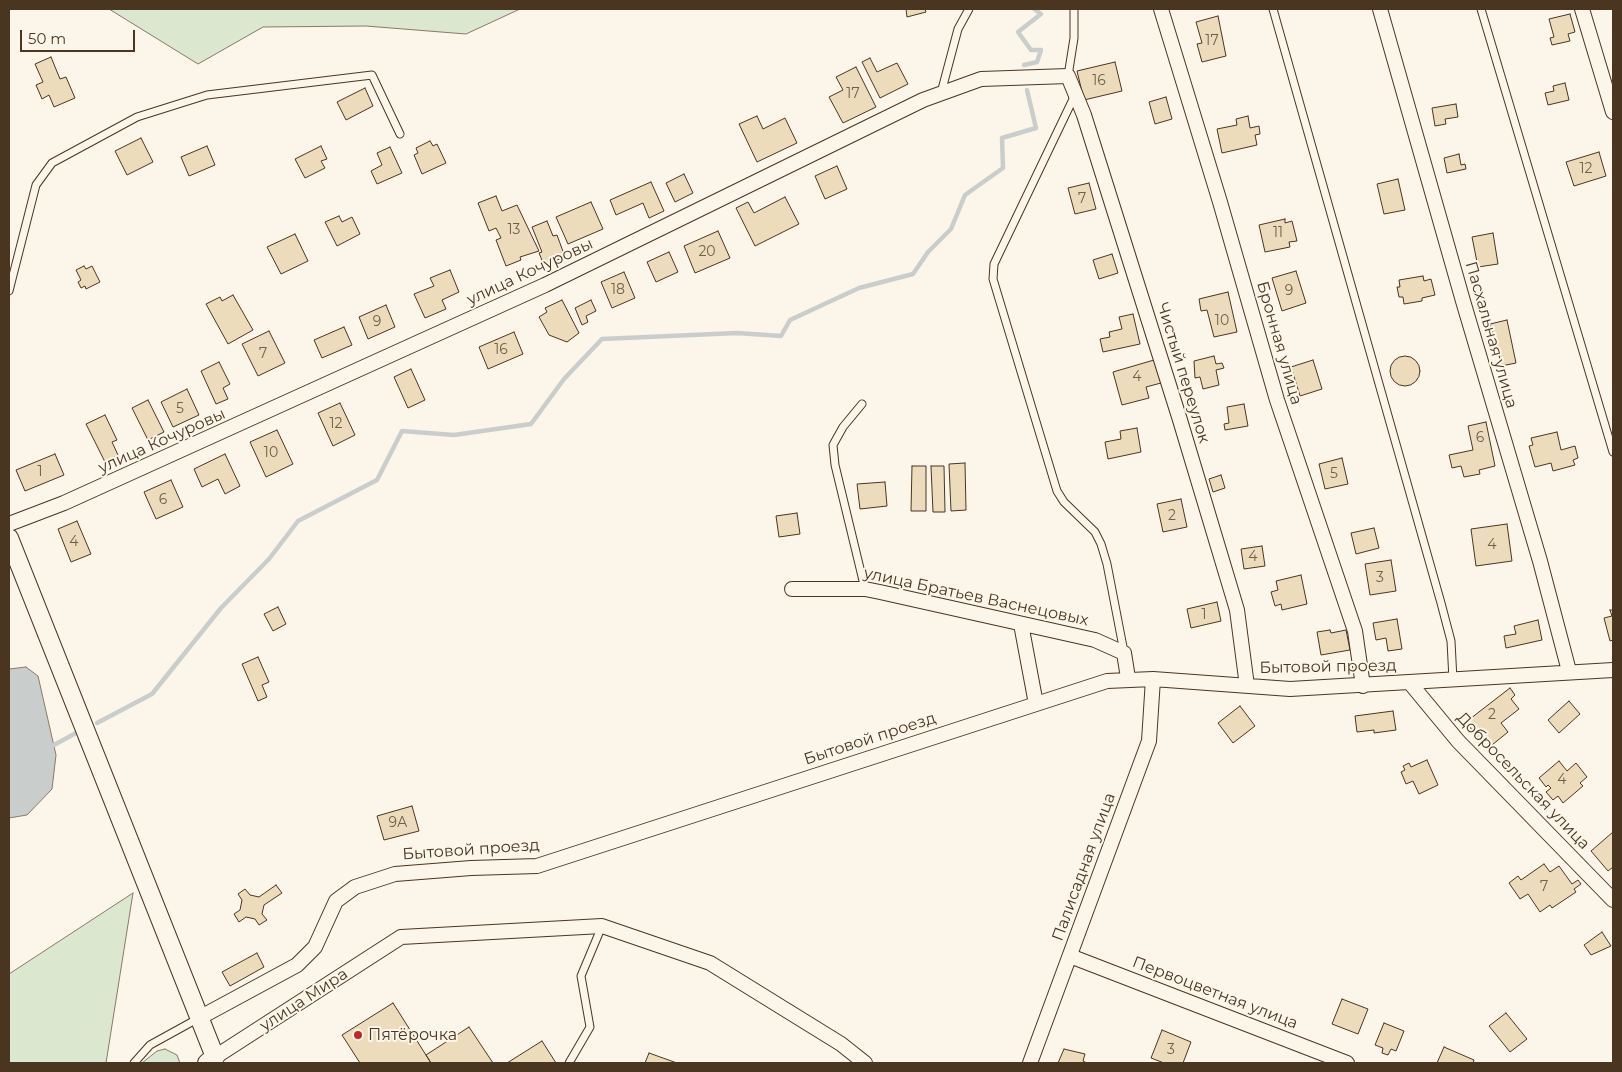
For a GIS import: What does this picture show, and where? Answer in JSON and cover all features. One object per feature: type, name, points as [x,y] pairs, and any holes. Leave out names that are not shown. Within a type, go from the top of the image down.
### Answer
[{"type":"street","name":"Бронная улица","points":[[1161,9],[1220,202],[1277,400],[1355,631],[1363,686]]},
{"type":"street","name":"Пасхальная улица","points":[[1380,9],[1462,301],[1540,561],[1569,671]]},
{"type":"street","points":[[1582,9],[1613,112]]},
{"type":"street","name":"улица Кочуровы","points":[[9,524],[64,503],[545,286],[923,100],[981,79],[1068,76]]},
{"type":"street","name":"Чистый переулок","points":[[1068,76],[1084,115],[1174,401],[1234,601],[1247,686]]},
{"type":"street","points":[[9,538],[200,1018],[211,1060]]},
{"type":"street","name":"улица Братьев Васнецовых","points":[[792,589],[865,589],[1095,640],[1124,653]]},
{"type":"street","points":[[1021,624],[1036,704]]},
{"type":"street","points":[[1124,653],[1128,678]]},
{"type":"street","name":"Бытовой проезд","points":[[200,1018],[297,964],[315,947],[336,901],[355,888],[395,874],[471,868],[537,866],[1107,681],[1128,678],[1153,679],[1290,689],[1410,683],[1569,671],[1613,670]]},
{"type":"street","name":"Палисадная улица","points":[[1030,1063],[1149,741],[1153,679]]},
{"type":"street","name":"Добросельская улица","points":[[1410,683],[1458,741],[1613,900]]},
{"type":"street","points":[[602,926],[710,963],[842,1044],[865,1063]]},
{"type":"street","name":"улица Мира","points":[[211,1060],[401,938],[602,926]]},
{"type":"street","name":"Первоцветная улица","points":[[1070,956],[1347,1063]]},
{"type":"lane","points":[[941,93],[958,29],[969,9]]},
{"type":"lane","points":[[1068,76],[1074,38],[1074,9]]},
{"type":"lane","points":[[1273,9],[1442,603],[1451,641],[1453,680]]},
{"type":"lane","points":[[1481,9],[1613,452]]},
{"type":"lane","points":[[9,291],[36,185],[52,162],[137,116],[207,95],[372,75],[400,134]]},
{"type":"lane","points":[[1075,95],[994,264],[992,279],[1057,491],[1064,502],[1095,532],[1101,544],[1107,564],[1124,653]]},
{"type":"lane","points":[[862,404],[843,426],[833,445],[835,465],[865,589]]},
{"type":"lane","points":[[569,1063],[590,1026],[581,976],[602,926]]},
{"type":"lane","points":[[134,1063],[150,1045],[200,1018]]},
{"type":"green space","points":[[109,9],[520,9],[466,34],[366,26],[263,27],[198,64]]},
{"type":"green space","points":[[133,893],[106,1063],[9,1063],[9,974]]},
{"type":"green space","points":[[165,1049],[177,1055],[180,1063],[142,1063],[157,1051]]},
{"type":"shaded area","points":[[26,667],[38,676],[56,755],[52,789],[27,815],[9,818],[9,669]]},
{"type":"building","points":[[906,9],[925,9],[926,12],[907,17]]},
{"type":"building","points":[[1570,14],[1575,32],[1568,34],[1570,41],[1552,45],[1550,38],[1554,37],[1549,19]]},
{"type":"building","points":[[1218,16],[1226,56],[1202,62],[1197,44],[1202,43],[1196,22]]},
{"type":"building","points":[[51,57],[60,79],[66,77],[75,98],[54,107],[49,95],[42,99],[36,85],[43,82],[35,64]]},
{"type":"building","points":[[870,58],[877,72],[897,63],[908,84],[880,98],[862,62]]},
{"type":"building","points":[[1115,62],[1122,91],[1084,100],[1077,71]]},
{"type":"building","points":[[856,67],[876,107],[843,123],[829,97],[843,90],[836,77]]},
{"type":"building","points":[[1565,83],[1569,100],[1548,105],[1545,93],[1554,91],[1553,86]]},
{"type":"building","points":[[365,88],[373,106],[346,120],[337,102]]},
{"type":"building","points":[[1166,97],[1172,119],[1155,124],[1149,102]]},
{"type":"building","points":[[1456,104],[1458,117],[1445,119],[1446,124],[1435,126],[1432,108]]},
{"type":"building","points":[[757,116],[763,129],[785,118],[797,143],[757,162],[739,124]]},
{"type":"building","points":[[1248,116],[1250,128],[1259,126],[1260,134],[1255,135],[1257,145],[1222,153],[1217,129],[1237,125],[1236,119]]},
{"type":"building","points":[[141,138],[153,162],[127,175],[115,151]]},
{"type":"building","points":[[430,141],[433,146],[437,144],[446,163],[422,174],[414,155],[418,153],[416,148]]},
{"type":"building","points":[[207,146],[215,165],[189,176],[181,157]]},
{"type":"building","points":[[321,146],[327,159],[321,161],[325,168],[305,178],[295,159]]},
{"type":"building","points":[[390,147],[402,173],[377,184],[371,171],[382,165],[377,153]]},
{"type":"building","points":[[1599,152],[1606,176],[1574,186],[1566,162]]},
{"type":"building","points":[[1459,154],[1461,165],[1465,164],[1466,169],[1447,173],[1444,158]]},
{"type":"building","points":[[837,166],[847,189],[825,199],[815,176]]},
{"type":"building","points":[[684,174],[693,193],[675,202],[666,183]]},
{"type":"building","points":[[1398,179],[1405,210],[1384,214],[1377,184]]},
{"type":"building","points":[[651,182],[664,211],[649,218],[643,203],[616,215],[610,200]]},
{"type":"building","points":[[1089,183],[1096,209],[1075,214],[1068,188]]},
{"type":"building","points":[[496,196],[502,211],[517,205],[539,251],[520,257],[521,260],[506,266],[496,240],[501,238],[496,228],[489,231],[478,203]]},
{"type":"building","points":[[785,197],[799,224],[755,246],[736,208],[748,202],[754,213]]},
{"type":"building","points":[[591,202],[603,229],[568,244],[556,217]]},
{"type":"building","points":[[339,216],[342,222],[352,217],[360,234],[337,246],[325,222]]},
{"type":"building","points":[[1285,219],[1285,223],[1292,221],[1297,241],[1289,242],[1290,247],[1265,252],[1259,225]]},
{"type":"building","points":[[547,221],[553,236],[557,235],[565,257],[544,265],[539,253],[542,252],[532,227]]},
{"type":"building","points":[[718,231],[730,258],[695,273],[684,246]]},
{"type":"building","points":[[1493,233],[1498,264],[1478,267],[1472,237]]},
{"type":"building","points":[[295,234],[308,261],[281,274],[267,247]]},
{"type":"building","points":[[669,252],[678,272],[656,282],[647,262]]},
{"type":"building","points":[[1112,254],[1118,273],[1099,279],[1093,260]]},
{"type":"building","points":[[84,266],[86,269],[92,266],[100,282],[86,289],[85,286],[81,288],[78,282],[81,280],[76,270]]},
{"type":"building","points":[[450,270],[459,292],[442,300],[446,309],[425,318],[414,294],[434,286],[430,278]]},
{"type":"building","points":[[1296,271],[1306,303],[1282,311],[1272,278]]},
{"type":"building","points":[[624,272],[635,298],[612,308],[601,282]]},
{"type":"building","points":[[1423,276],[1424,281],[1431,279],[1435,295],[1422,298],[1422,301],[1404,304],[1403,297],[1399,297],[1397,287],[1400,287],[1399,280]]},
{"type":"building","points":[[1228,292],[1237,332],[1214,337],[1207,310],[1201,311],[1199,299]]},
{"type":"building","points":[[233,295],[253,330],[228,344],[206,304],[220,297],[222,301]]},
{"type":"building","points":[[562,300],[579,333],[567,342],[549,335],[539,317],[547,312],[545,308]]},
{"type":"building","points":[[591,300],[596,311],[586,316],[588,322],[582,325],[575,308]]},
{"type":"building","points":[[386,305],[395,327],[368,339],[359,317]]},
{"type":"building","points":[[1133,314],[1140,344],[1103,352],[1100,339],[1110,337],[1109,332],[1122,329],[1119,317]]},
{"type":"building","points":[[1507,320],[1516,363],[1501,366],[1498,349],[1492,351],[1490,340],[1494,339],[1490,324]]},
{"type":"building","points":[[344,327],[352,345],[322,358],[314,340]]},
{"type":"building","points":[[269,331],[285,363],[258,376],[242,344]]},
{"type":"building","points":[[514,332],[523,354],[488,369],[479,347]]},
{"type":"building","points":[[1214,356],[1216,364],[1222,363],[1224,368],[1216,370],[1219,385],[1203,389],[1200,377],[1195,378],[1194,361]]},
{"type":"building","points":[[1405,356],[1416,360],[1420,371],[1416,382],[1405,386],[1394,382],[1390,371],[1394,360]]},
{"type":"building","points":[[1154,360],[1161,383],[1146,387],[1149,398],[1122,405],[1113,372]]},
{"type":"building","points":[[1313,360],[1322,389],[1300,396],[1291,367]]},
{"type":"building","points":[[219,362],[230,384],[223,388],[228,399],[216,404],[201,371]]},
{"type":"building","points":[[411,369],[425,400],[408,408],[394,377]]},
{"type":"building","points":[[187,389],[199,415],[173,427],[161,402]]},
{"type":"building","points":[[148,400],[164,432],[148,440],[132,408]]},
{"type":"building","points":[[340,403],[355,435],[333,446],[318,413]]},
{"type":"building","points":[[1244,404],[1248,426],[1225,430],[1224,424],[1229,423],[1227,407]]},
{"type":"building","points":[[105,415],[117,440],[112,442],[118,455],[105,462],[86,424]]},
{"type":"building","points":[[1486,422],[1495,466],[1479,470],[1480,474],[1464,477],[1461,466],[1452,468],[1449,455],[1473,450],[1468,426]]},
{"type":"building","points":[[1137,428],[1141,452],[1108,459],[1105,442],[1121,439],[1120,431]]},
{"type":"building","points":[[277,430],[293,464],[266,477],[250,442]]},
{"type":"building","points":[[1557,432],[1561,450],[1575,446],[1578,458],[1573,460],[1575,465],[1553,471],[1551,463],[1535,467],[1529,446],[1533,445],[1531,438]]},
{"type":"building","points":[[55,454],[64,475],[25,491],[16,470]]},
{"type":"building","points":[[225,454],[240,486],[225,494],[218,479],[202,487],[194,469]]},
{"type":"building","points":[[1342,458],[1348,484],[1325,489],[1319,464]]},
{"type":"building","points":[[965,463],[966,510],[951,511],[949,464]]},
{"type":"building","points":[[912,466],[926,466],[926,511],[911,511]]},
{"type":"building","points":[[931,466],[944,466],[945,512],[933,512]]},
{"type":"building","points":[[1221,475],[1225,488],[1213,492],[1209,479]]},
{"type":"building","points":[[171,480],[183,507],[156,519],[144,492]]},
{"type":"building","points":[[885,482],[887,506],[860,509],[857,484]]},
{"type":"building","points":[[1181,499],[1187,527],[1163,532],[1157,504]]},
{"type":"building","points":[[797,513],[800,534],[779,537],[776,516]]},
{"type":"building","points":[[77,521],[91,554],[71,562],[58,529]]},
{"type":"building","points":[[1507,524],[1512,561],[1476,566],[1471,529]]},
{"type":"building","points":[[1374,528],[1379,548],[1356,554],[1351,533]]},
{"type":"building","points":[[1262,546],[1265,566],[1244,569],[1241,549]]},
{"type":"building","points":[[1391,560],[1396,591],[1370,595],[1365,564]]},
{"type":"building","points":[[1301,575],[1307,604],[1282,610],[1281,604],[1275,606],[1271,592],[1278,590],[1276,581]]},
{"type":"building","points":[[1217,602],[1221,621],[1191,628],[1187,609]]},
{"type":"building","points":[[278,607],[286,624],[273,631],[264,614]]},
{"type":"building","points":[[1610,610],[1613,610],[1613,640],[1610,641],[1604,618],[1612,616]]},
{"type":"building","points":[[1397,619],[1402,649],[1388,651],[1386,638],[1376,640],[1373,623]]},
{"type":"building","points":[[1538,620],[1542,640],[1506,648],[1504,636],[1516,634],[1514,626]]},
{"type":"building","points":[[1330,630],[1331,633],[1346,630],[1350,650],[1321,655],[1317,632]]},
{"type":"building","points":[[258,657],[269,682],[262,685],[267,697],[258,701],[242,664]]},
{"type":"building","points":[[1510,688],[1515,695],[1511,699],[1519,709],[1501,723],[1508,732],[1492,745],[1487,739],[1482,743],[1466,722]]},
{"type":"building","points":[[1569,701],[1580,714],[1559,733],[1548,720]]},
{"type":"building","points":[[1240,706],[1255,726],[1233,743],[1218,723]]},
{"type":"building","points":[[1393,711],[1396,730],[1374,733],[1374,730],[1357,732],[1355,716]]},
{"type":"building","points":[[1427,760],[1438,785],[1419,794],[1413,781],[1406,784],[1401,772],[1405,770],[1403,766],[1409,763],[1411,767]]},
{"type":"building","points":[[1559,761],[1567,771],[1576,763],[1587,777],[1580,783],[1583,786],[1563,803],[1558,796],[1553,800],[1546,792],[1551,788],[1548,785],[1546,787],[1539,778]]},
{"type":"building","points":[[412,806],[419,831],[384,840],[377,816]]},
{"type":"building","points":[[1613,832],[1613,867],[1608,871],[1591,851]]},
{"type":"building","points":[[1544,864],[1550,872],[1559,866],[1572,884],[1578,880],[1581,884],[1574,889],[1576,892],[1552,908],[1550,905],[1540,912],[1528,894],[1520,899],[1509,883],[1518,876],[1521,880]]},
{"type":"building","points":[[276,885],[282,893],[264,905],[262,914],[267,920],[259,925],[255,919],[246,917],[239,922],[234,914],[240,910],[242,900],[238,894],[245,889],[250,895],[259,897]]},
{"type":"building","points":[[1602,932],[1611,946],[1591,955],[1584,945]]},
{"type":"building","points":[[257,953],[264,967],[230,986],[222,972]]},
{"type":"building","points":[[1342,999],[1368,1009],[1358,1034],[1332,1024]]},
{"type":"building","points":[[393,1003],[431,1063],[360,1063],[342,1035]]},
{"type":"building","points":[[1506,1013],[1527,1039],[1510,1052],[1489,1026]]},
{"type":"building","points":[[1384,1023],[1404,1031],[1396,1051],[1391,1049],[1388,1055],[1382,1053],[1383,1048],[1375,1045]]},
{"type":"building","points":[[469,1027],[493,1063],[431,1063],[426,1055]]},
{"type":"building","points":[[1162,1030],[1191,1042],[1183,1063],[1164,1063],[1151,1058]]},
{"type":"building","points":[[542,1041],[556,1063],[507,1063]]},
{"type":"building","points":[[1444,1047],[1474,1060],[1473,1063],[1437,1063]]},
{"type":"building","points":[[1064,1049],[1085,1054],[1083,1061],[1087,1063],[1058,1063]]},
{"type":"building","points":[[649,1053],[677,1063],[645,1063]]},
{"type":"waterway","points":[[1024,65],[1037,62],[1041,50],[1031,50],[1018,32],[1041,14],[1034,9]]},
{"type":"waterway","points":[[97,723],[152,694],[221,608],[269,559],[298,521],[377,480],[402,431],[454,435],[531,424],[564,379],[602,339],[737,333],[781,336],[790,320],[859,288],[913,274],[928,252],[951,229],[965,195],[1003,168],[1002,138],[1036,128],[1027,90]]},
{"type":"waterway","points":[[54,745],[76,733]]},
{"type":"place","name":"Пятёрочка","points":[[358,1035]]}]
